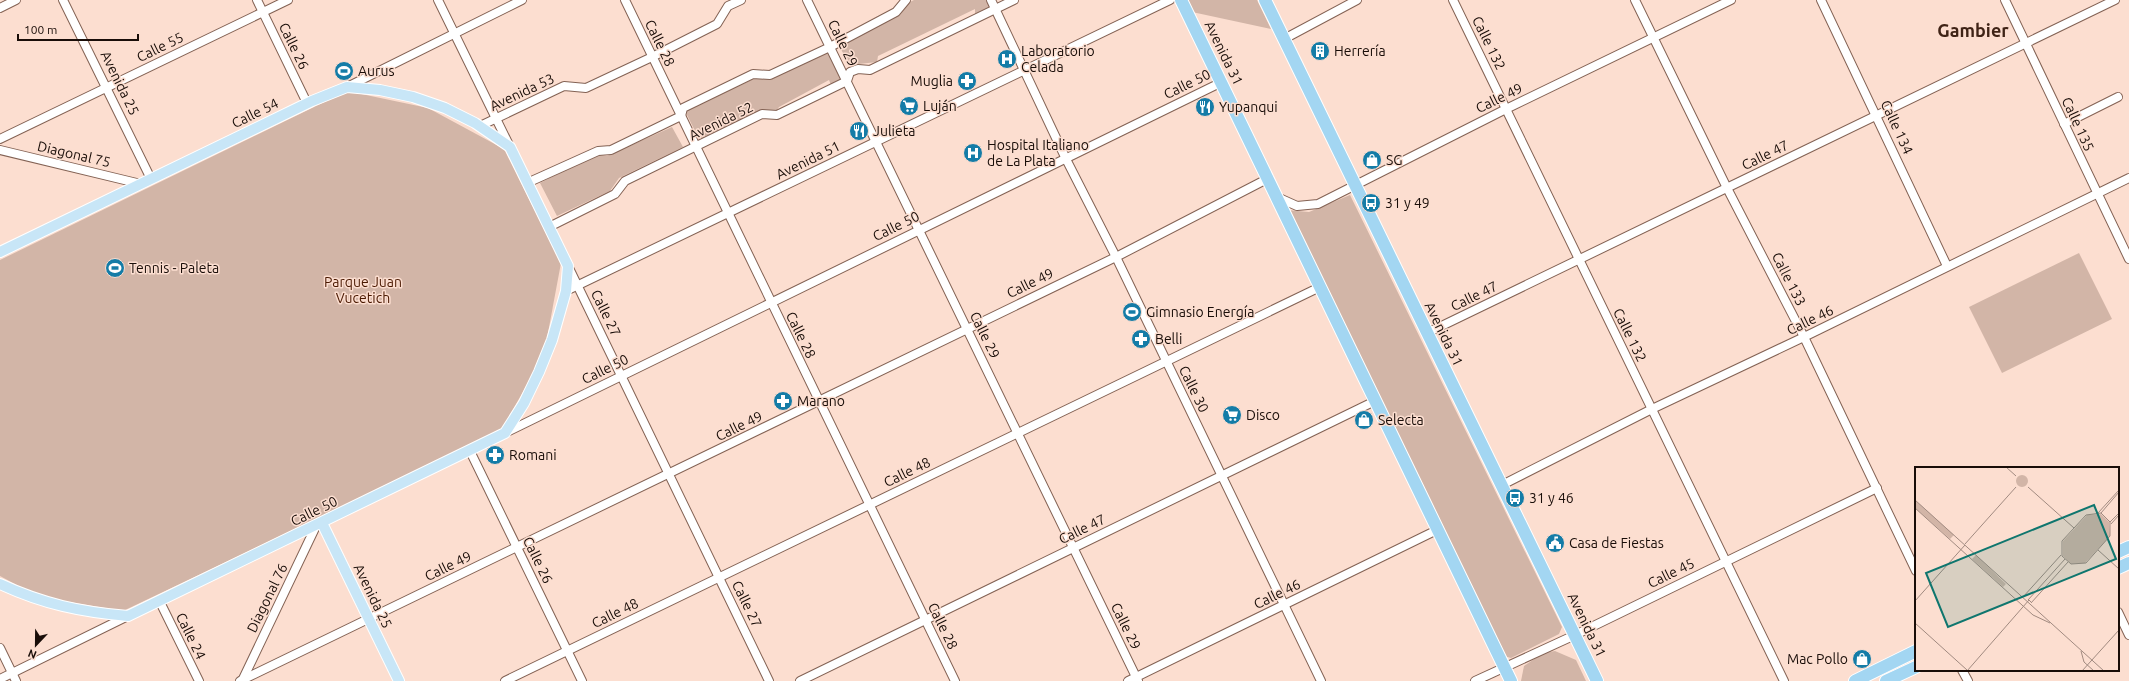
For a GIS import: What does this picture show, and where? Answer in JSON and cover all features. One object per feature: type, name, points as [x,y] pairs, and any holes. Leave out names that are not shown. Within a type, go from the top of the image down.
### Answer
[{"type":"highway","name":"Avenida 31","points":[[1181,0],[1511,681]]},
{"type":"highway","name":"Avenida 31","points":[[1265,0],[1354,186],[1597,681]]},
{"type":"highway","points":[[2119,552],[2129,547]]},
{"type":"highway","points":[[2119,568],[2129,563]]},
{"type":"highway","points":[[1855,681],[1915,651]]},
{"type":"highway","points":[[1886,681],[1915,667]]},
{"type":"main road","name":"Calle 54","points":[[0,252],[307,104],[347,87]]},
{"type":"main road","points":[[347,87],[380,90],[413,97],[445,108],[480,126],[510,147]]},
{"type":"main road","name":"Calle 27","points":[[510,147],[569,270]]},
{"type":"main road","points":[[505,433],[524,403],[552,340],[566,291],[569,270]]},
{"type":"main road","name":"Calle 50","points":[[128,616],[160,602],[505,433]]},
{"type":"main road","name":"Avenida 25","points":[[319,524],[366,620],[399,681]]},
{"type":"main road","points":[[0,584],[25,596],[58,606],[93,613],[128,616]]},
{"type":"main road","name":"Avenida 25","points":[[366,620],[392,681]]},
{"type":"street","points":[[0,8],[16,0]]},
{"type":"street","name":"Avenida 25","points":[[63,0],[106,88],[146,182]]},
{"type":"street","name":"Calle 26","points":[[257,0],[307,104]]},
{"type":"street","name":"Calle 55","points":[[0,139],[288,0]]},
{"type":"street","name":"Calle 27","points":[[438,0],[510,147]]},
{"type":"street","name":"Calle 54","points":[[347,87],[454,32],[522,0]]},
{"type":"street","name":"Calle 28","points":[[625,0],[955,681]]},
{"type":"street","name":"Avenida 53","points":[[480,126],[564,86],[586,88],[652,57],[717,24],[728,6],[741,0]]},
{"type":"street","name":"Calle 29","points":[[807,0],[1137,679]]},
{"type":"street","name":"Avenida 52","points":[[527,183],[598,151],[611,150],[681,116],[683,108],[753,74],[770,76],[830,47],[896,12],[906,0]]},
{"type":"street","name":"Calle 30","points":[[991,0],[1066,159],[1116,257],[1321,681]]},
{"type":"street","name":"Avenida 52","points":[[549,227],[615,194],[625,181],[762,114],[777,116],[847,81],[850,72],[858,69],[870,70],[1014,0]]},
{"type":"street","name":"Avenida 51","points":[[566,291],[729,214],[1170,0]]},
{"type":"street","points":[[1284,39],[1357,0]]},
{"type":"street","name":"Calle 132","points":[[1453,0],[1784,681]]},
{"type":"street","name":"Calle 133","points":[[1635,0],[1727,188],[1804,337],[1915,569]]},
{"type":"street","name":"Calle 49","points":[[1277,198],[1297,206],[1318,204],[1506,109],[1731,0]]},
{"type":"street","name":"Calle 134","points":[[1821,0],[1877,115],[1947,266]]},
{"type":"street","name":"Calle 135","points":[[2004,0],[2129,259]]},
{"type":"street","name":"Calle 47","points":[[1427,333],[2115,0]]},
{"type":"street","name":"Calle 50","points":[[505,433],[1222,82]]},
{"type":"street","points":[[2064,124],[2118,97]]},
{"type":"street","name":"Diagonal 75","points":[[0,150],[146,182]]},
{"type":"street","name":"Calle 49","points":[[241,681],[1116,257],[1268,178]]},
{"type":"street","name":"Calle 46","points":[[1502,485],[1652,409],[1804,337],[2129,178]]},
{"type":"street","points":[[569,270],[581,278],[593,278]]},
{"type":"street","name":"Calle 27","points":[[569,270],[769,681]]},
{"type":"street","name":"Calle 48","points":[[505,681],[1320,287]]},
{"type":"street","name":"Calle 47","points":[[800,681],[1375,401]]},
{"type":"street","name":"Calle 26","points":[[470,451],[582,681]]},
{"type":"street","name":"Calle 45","points":[[1475,681],[1504,666],[1575,635],[1726,560],[1877,488]]},
{"type":"street","name":"Diagonal 76","points":[[241,681],[319,524]]},
{"type":"street","name":"Calle 46","points":[[1128,681],[1137,679],[1437,530]]},
{"type":"street","name":"Calle 24","points":[[160,602],[199,681]]},
{"type":"street","points":[[2119,614],[2129,635]]},
{"type":"street","name":"Calle 50","points":[[0,679],[14,677],[128,616]]},
{"type":"street","points":[[0,648],[14,677]]},
{"type":"street","points":[[1963,671],[1968,681]]},
{"type":"green space","points":[[914,0],[987,0],[990,7],[975,15],[975,9],[878,56],[877,62],[850,65],[839,46],[900,15],[910,2]]},
{"type":"green space","points":[[1186,0],[1257,0],[1271,29],[1192,12]]},
{"type":"green space","points":[[829,52],[844,78],[831,85],[829,80],[779,107],[777,110],[768,113],[757,112],[699,139],[685,111],[758,77],[774,78]]},
{"type":"green space","name":"Parque Juan Vucetich","points":[[347,91],[428,108],[504,149],[561,263],[544,354],[501,431],[123,611],[39,597],[0,576],[0,260]]},
{"type":"green space","points":[[672,127],[683,147],[619,178],[610,191],[557,216],[540,183],[595,155],[607,156]]},
{"type":"green space","points":[[1350,195],[1562,627],[1559,634],[1511,658],[1504,656],[1287,210],[1309,212]]},
{"type":"green space","points":[[2079,253],[2112,319],[2002,373],[1969,307]]},
{"type":"green space","points":[[1555,651],[1576,660],[1586,681],[1521,681],[1524,666],[1543,653]]},
{"type":"place","name":"Herrería","points":[[1320,51]]},
{"type":"place","name":"Laboratorio Celada","points":[[1007,59]]},
{"type":"place","name":"Aurus","points":[[344,71]]},
{"type":"place","name":"Muglia","points":[[967,81]]},
{"type":"place","name":"Luján","points":[[909,106]]},
{"type":"place","name":"Yupanqui","points":[[1205,107]]},
{"type":"place","name":"Julieta","points":[[859,131]]},
{"type":"place","name":"Hospital Italiano de La Plata","points":[[973,153]]},
{"type":"place","name":"SG","points":[[1372,160]]},
{"type":"place","name":"31 y 49","points":[[1371,203]]},
{"type":"place","name":"Tennis - Paleta","points":[[115,268]]},
{"type":"place","name":"Gimnasio Energía","points":[[1132,312]]},
{"type":"place","name":"Belli","points":[[1141,339]]},
{"type":"place","name":"Marano","points":[[783,401]]},
{"type":"place","name":"Disco","points":[[1232,415]]},
{"type":"place","name":"Selecta","points":[[1364,420]]},
{"type":"place","name":"Romani","points":[[495,455]]},
{"type":"place","name":"31 y 46","points":[[1515,498]]},
{"type":"place","name":"Casa de Fiestas","points":[[1555,543]]},
{"type":"place","name":"Mac Pollo","points":[[1862,659]]},
{"type":"district","name":"Gambier","points":[[1973,30]]}]
